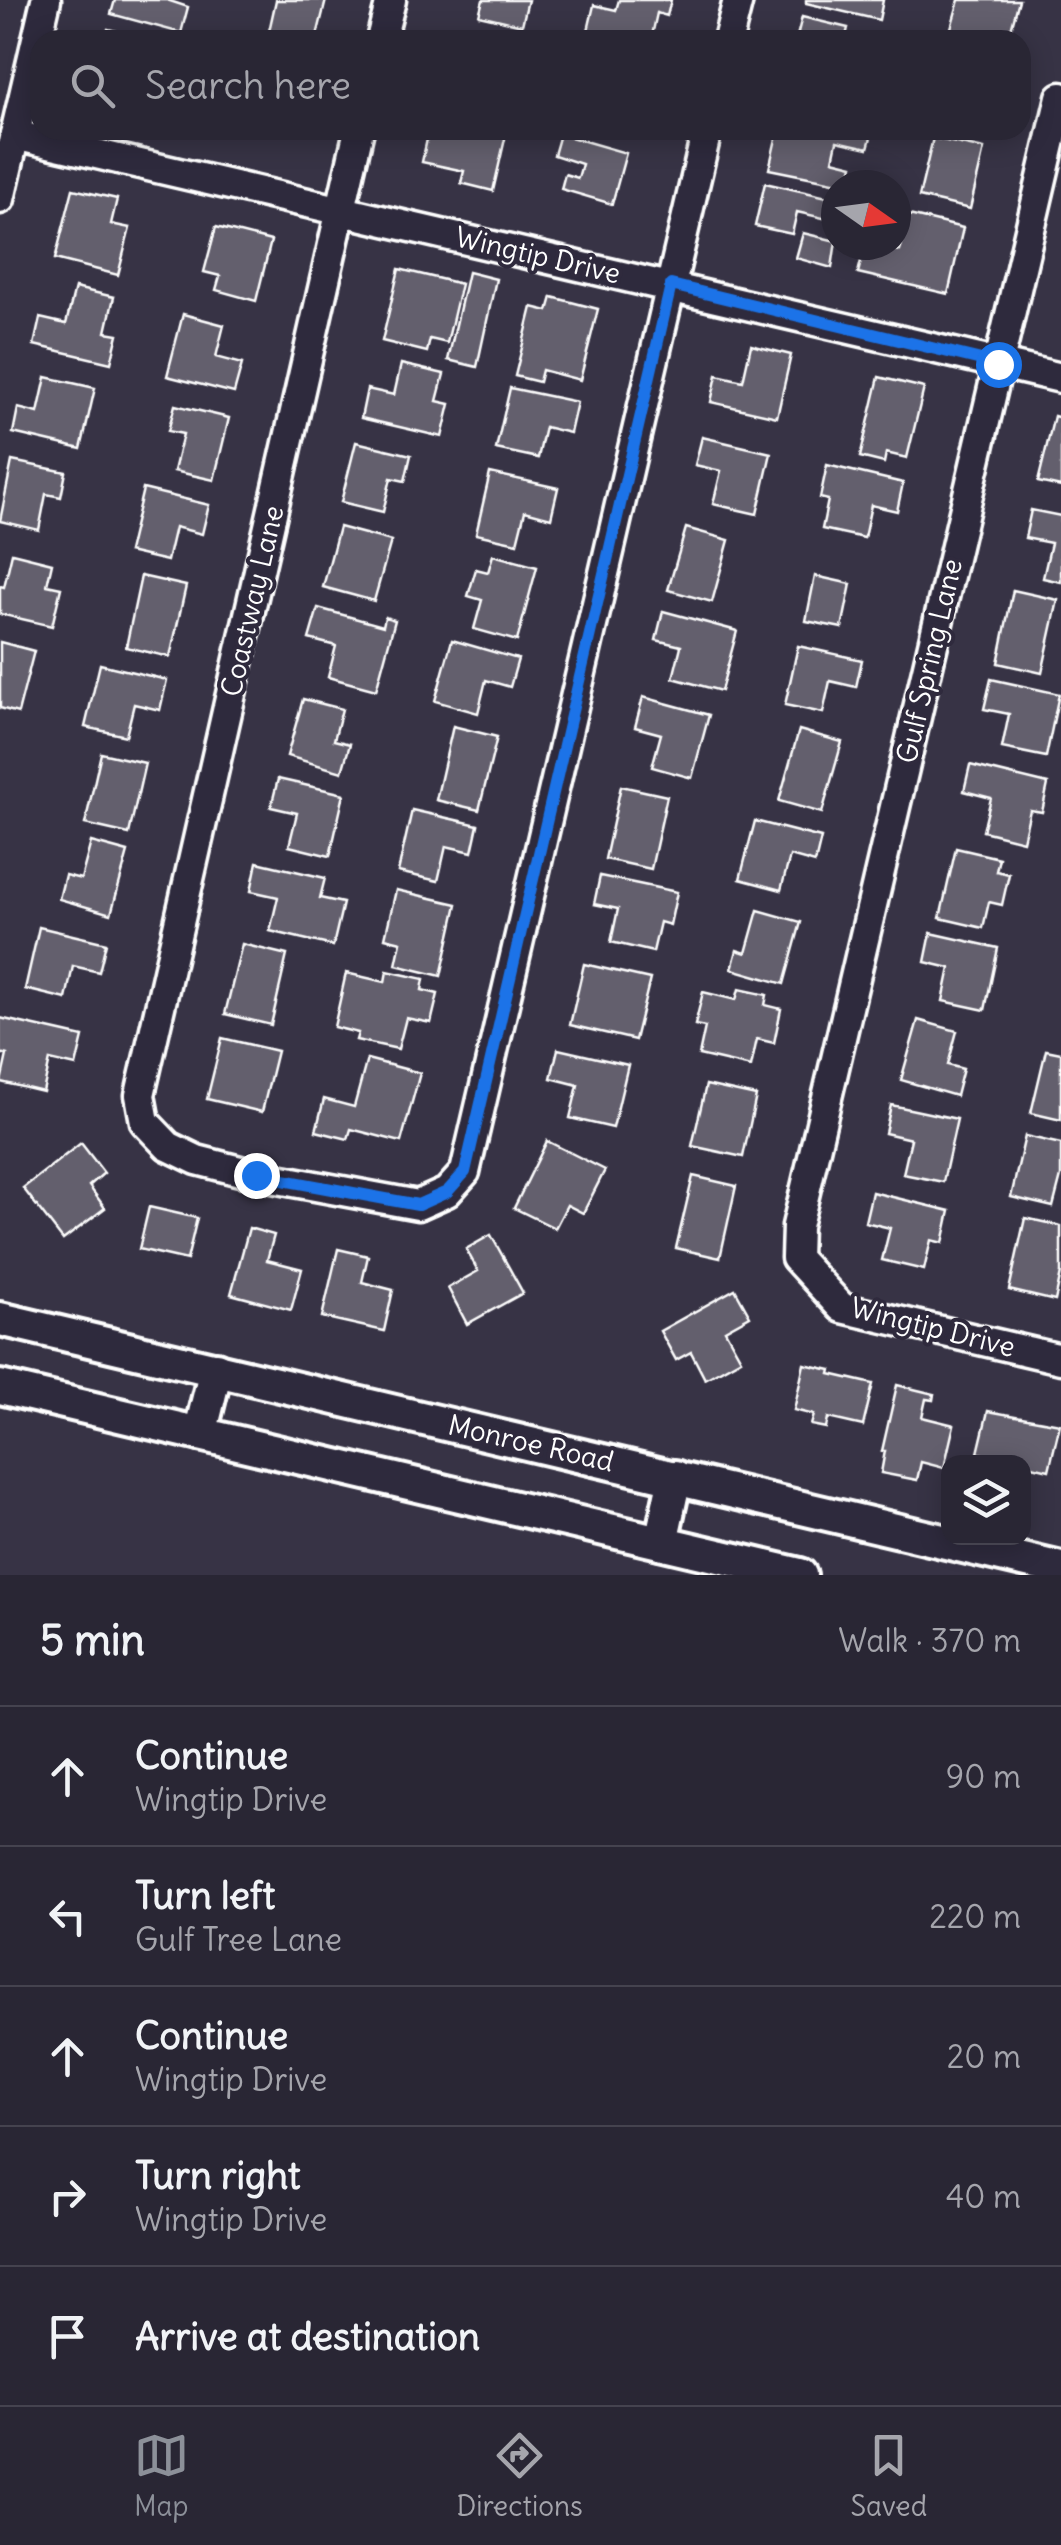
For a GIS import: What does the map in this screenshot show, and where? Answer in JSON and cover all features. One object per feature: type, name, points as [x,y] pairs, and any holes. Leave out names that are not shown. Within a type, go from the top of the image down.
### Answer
[{"type":"main road","name":"Monroe Road","points":[[0,1319],[1061,1570]]},
{"type":"main road","points":[[200,1434],[216,1369]]},
{"type":"main road","points":[[0,1388],[800,1575]]},
{"type":"main road","points":[[661,1542],[675,1476]]},
{"type":"street","points":[[39,30],[46,0]]},
{"type":"street","points":[[383,30],[390,0]]},
{"type":"street","points":[[730,30],[738,0]]},
{"type":"street","points":[[0,198],[30,70]]},
{"type":"street","name":"Gulf Spring Lane","points":[[797,1226],[1061,97]]},
{"type":"street","name":"Wingtip Drive","points":[[15,135],[30,138]]},
{"type":"street","name":"Wingtip Drive","points":[[37,140],[1061,378]]},
{"type":"street","name":"Coastway Lane","points":[[357,140],[140,1096],[145,1122],[168,1146],[197,1160],[418,1205],[447,1192],[465,1172],[671,285]]},
{"type":"street","points":[[671,285],[705,140]]},
{"type":"street","name":"Wingtip Drive","points":[[797,1226],[796,1258],[842,1308],[1061,1359]]},
{"type":"building","points":[[115,0],[167,0],[188,7],[182,30],[111,14]]},
{"type":"building","points":[[276,0],[326,0],[318,30],[269,30]]},
{"type":"building","points":[[483,0],[528,0],[522,25],[479,15]]},
{"type":"building","points":[[619,0],[671,0],[667,16],[657,13],[653,30],[588,30],[594,5],[616,10]]},
{"type":"building","points":[[806,0],[883,0],[879,20]]},
{"type":"building","points":[[959,0],[1019,0],[1011,30],[950,30]]},
{"type":"building","points":[[802,17],[848,28],[848,30],[799,30]]},
{"type":"building","points":[[427,140],[505,140],[493,191],[461,183],[464,171],[422,162]]},
{"type":"building","points":[[558,140],[581,140],[626,153],[612,204],[561,189],[565,174],[578,178],[582,164],[554,155]]},
{"type":"building","points":[[776,140],[870,140],[868,148],[837,141],[833,160],[853,165],[852,170],[821,170],[821,180],[769,169]]},
{"type":"building","points":[[933,140],[984,149],[970,209],[919,197]]},
{"type":"building","points":[[765,183],[821,196],[821,218],[797,212],[792,234],[755,226]]},
{"type":"building","points":[[73,189],[117,199],[111,224],[130,228],[118,275],[55,259]]},
{"type":"building","points":[[911,215],[963,228],[948,294],[858,273],[861,260],[911,260]]},
{"type":"building","points":[[216,227],[271,241],[256,301],[216,290],[220,276],[204,272]]},
{"type":"building","points":[[803,233],[821,237],[821,260],[833,260],[832,268],[796,258]]},
{"type":"building","points":[[399,269],[461,284],[447,343],[430,339],[427,352],[382,341]]},
{"type":"building","points":[[468,272],[496,279],[477,367],[448,360]]},
{"type":"building","points":[[75,288],[114,297],[106,332],[118,334],[111,363],[34,345],[40,318],[66,324]]},
{"type":"building","points":[[552,297],[598,309],[580,380],[542,370],[539,382],[515,376],[532,307],[548,311]]},
{"type":"building","points":[[183,314],[224,325],[216,357],[242,364],[234,393],[167,376]]},
{"type":"building","points":[[751,345],[791,355],[777,417],[711,402],[717,375],[743,381]]},
{"type":"building","points":[[401,364],[444,374],[437,401],[450,404],[442,437],[361,418],[367,389],[394,395]]},
{"type":"building","points":[[46,377],[95,388],[81,449],[13,433],[18,408],[38,413]]},
{"type":"building","points":[[879,377],[924,388],[907,458],[886,453],[884,463],[860,457]]},
{"type":"building","points":[[510,388],[577,402],[570,433],[545,427],[538,458],[496,449]]},
{"type":"building","points":[[175,405],[229,418],[214,480],[174,471],[183,434],[168,431]]},
{"type":"building","points":[[1054,416],[1061,418],[1061,487],[1038,482]]},
{"type":"building","points":[[702,437],[771,453],[757,514],[713,504],[721,471],[695,465]]},
{"type":"building","points":[[356,442],[411,455],[405,481],[391,478],[383,512],[341,502]]},
{"type":"building","points":[[12,461],[66,472],[61,497],[46,494],[39,530],[0,521]]},
{"type":"building","points":[[827,465],[903,483],[897,511],[871,505],[864,538],[822,529],[828,500],[820,498]]},
{"type":"building","points":[[490,473],[558,488],[551,518],[525,511],[517,543],[476,534]]},
{"type":"building","points":[[143,489],[209,505],[202,534],[175,527],[167,561],[128,552]]},
{"type":"building","points":[[1031,510],[1061,516],[1061,582],[1043,578],[1051,543],[1025,538]]},
{"type":"building","points":[[339,527],[391,541],[374,601],[323,587]]},
{"type":"building","points":[[686,528],[729,540],[712,602],[668,590]]},
{"type":"building","points":[[12,553],[52,563],[47,585],[61,588],[52,626],[0,614],[0,586],[4,587]]},
{"type":"building","points":[[493,555],[537,567],[517,641],[474,629],[482,600],[468,596],[476,569],[488,572]]},
{"type":"building","points":[[141,576],[186,586],[170,657],[126,647]]},
{"type":"building","points":[[815,576],[851,584],[842,628],[806,621]]},
{"type":"building","points":[[1013,590],[1058,600],[1042,673],[998,663]]},
{"type":"building","points":[[318,608],[383,626],[385,617],[395,620],[376,690],[328,677],[336,646],[309,639]]},
{"type":"building","points":[[663,611],[737,631],[721,691],[673,678],[681,646],[656,640]]},
{"type":"building","points":[[452,640],[518,659],[510,687],[486,680],[478,713],[435,701]]},
{"type":"building","points":[[0,642],[34,651],[18,713],[0,708]]},
{"type":"building","points":[[798,646],[862,660],[856,687],[830,681],[823,713],[785,705]]},
{"type":"building","points":[[100,664],[167,680],[160,710],[134,704],[126,736],[85,727]]},
{"type":"building","points":[[991,679],[1059,694],[1046,757],[1002,748],[1009,714],[984,709]]},
{"type":"building","points":[[643,697],[709,715],[692,778],[652,767],[661,734],[635,727]]},
{"type":"building","points":[[303,699],[342,709],[334,740],[350,744],[342,772],[287,756]]},
{"type":"building","points":[[453,726],[497,737],[479,810],[436,800]]},
{"type":"building","points":[[799,730],[842,742],[822,813],[779,801]]},
{"type":"building","points":[[101,753],[145,763],[129,834],[85,824]]},
{"type":"building","points":[[970,765],[1048,784],[1042,812],[1030,810],[1023,841],[983,831],[991,798],[964,791]]},
{"type":"building","points":[[278,779],[344,794],[330,856],[289,846],[297,813],[271,807]]},
{"type":"building","points":[[621,786],[667,796],[651,869],[605,859]]},
{"type":"building","points":[[412,810],[478,825],[472,852],[446,846],[438,881],[398,872]]},
{"type":"building","points":[[755,821],[821,838],[815,863],[790,856],[781,890],[740,879]]},
{"type":"building","points":[[91,842],[128,852],[111,914],[59,899],[65,875],[81,879]]},
{"type":"building","points":[[956,848],[999,858],[996,871],[1009,874],[1002,905],[989,902],[983,928],[940,918]]},
{"type":"building","points":[[257,862],[325,878],[320,898],[343,903],[333,946],[270,931],[278,897],[251,891]]},
{"type":"building","points":[[600,876],[677,892],[670,925],[660,922],[653,952],[611,942],[618,909],[594,904]]},
{"type":"building","points":[[396,890],[457,904],[441,976],[396,965],[401,942],[385,938]]},
{"type":"building","points":[[758,910],[801,922],[784,984],[732,969],[737,950],[746,953]]},
{"type":"building","points":[[39,927],[106,943],[99,972],[73,966],[66,999],[25,989]]},
{"type":"building","points":[[931,933],[998,948],[985,1010],[943,1001],[950,968],[925,962]]},
{"type":"building","points":[[242,944],[287,955],[271,1025],[225,1014]]},
{"type":"building","points":[[584,964],[650,979],[635,1040],[570,1025]]},
{"type":"building","points":[[387,971],[424,979],[422,990],[438,994],[431,1023],[406,1018],[398,1049],[356,1040],[358,1033],[334,1027],[346,973],[385,982]]},
{"type":"building","points":[[739,989],[767,995],[765,1005],[781,1009],[774,1043],[757,1039],[751,1067],[699,1055],[705,1027],[695,1025],[703,992],[736,1000]]},
{"type":"building","points":[[0,1018],[83,1037],[76,1066],[50,1060],[43,1092],[1,1082],[7,1055],[0,1053]]},
{"type":"building","points":[[918,1020],[957,1031],[948,1065],[963,1069],[956,1096],[901,1080]]},
{"type":"building","points":[[222,1038],[277,1051],[262,1112],[207,1099]]},
{"type":"building","points":[[558,1049],[628,1065],[613,1128],[570,1118],[578,1085],[551,1078]]},
{"type":"building","points":[[1046,1050],[1061,1053],[1061,1120],[1031,1113]]},
{"type":"building","points":[[367,1059],[420,1073],[401,1142],[351,1129],[348,1139],[316,1131],[324,1099],[354,1107]]},
{"type":"building","points":[[706,1085],[756,1096],[743,1157],[692,1146]]},
{"type":"building","points":[[891,1105],[957,1119],[943,1182],[903,1174],[911,1139],[885,1133]]},
{"type":"building","points":[[1025,1136],[1061,1144],[1061,1176],[1053,1207],[1011,1197]]},
{"type":"building","points":[[547,1141],[605,1170],[583,1213],[567,1205],[555,1228],[514,1208]]},
{"type":"building","points":[[81,1143],[104,1173],[89,1186],[105,1208],[63,1240],[23,1188]]},
{"type":"building","points":[[693,1176],[736,1186],[720,1258],[676,1248]]},
{"type":"building","points":[[872,1192],[950,1211],[943,1243],[931,1240],[924,1270],[882,1260],[890,1228],[865,1222]]},
{"type":"building","points":[[149,1207],[197,1218],[187,1260],[139,1249]]},
{"type":"building","points":[[1025,1218],[1061,1226],[1061,1273],[1055,1301],[1009,1290]]},
{"type":"building","points":[[249,1228],[274,1235],[267,1260],[302,1269],[291,1310],[231,1294]]},
{"type":"building","points":[[491,1235],[523,1293],[467,1324],[448,1288],[478,1271],[466,1249]]},
{"type":"building","points":[[338,1249],[368,1256],[362,1282],[393,1290],[384,1331],[322,1317]]},
{"type":"building","points":[[735,1289],[750,1316],[725,1330],[741,1359],[705,1379],[691,1352],[676,1360],[660,1331]]},
{"type":"building","points":[[804,1364],[873,1384],[863,1426],[828,1418],[826,1428],[811,1425],[814,1415],[794,1410]]},
{"type":"building","points":[[897,1385],[934,1394],[933,1400],[926,1399],[922,1417],[954,1425],[947,1455],[941,1455],[941,1467],[921,1462],[917,1480],[881,1473]]},
{"type":"building","points":[[988,1411],[1060,1424],[1049,1470],[1031,1466],[1031,1455],[978,1453]]},
{"type":"route","points":[[256,1175],[418,1205],[447,1192],[465,1172],[671,285],[998,364]]}]
